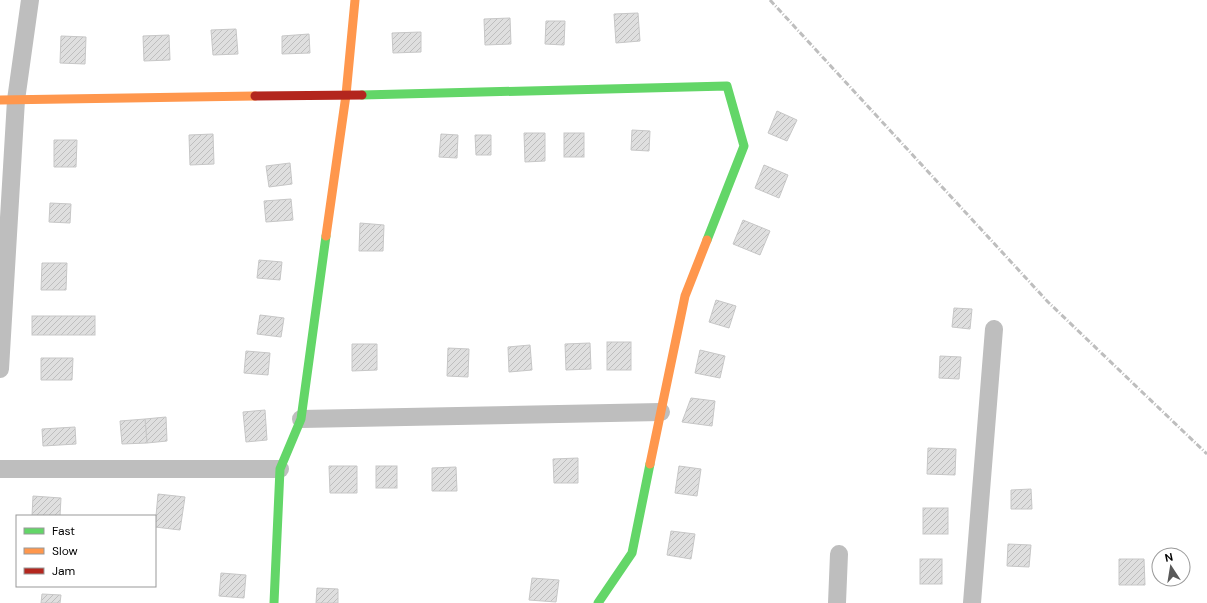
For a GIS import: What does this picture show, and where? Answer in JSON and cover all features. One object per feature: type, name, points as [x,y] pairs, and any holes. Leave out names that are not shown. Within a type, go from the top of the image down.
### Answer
[{"type":"street","points":[[0,369],[8,100],[30,0]]},
{"type":"street","points":[[274,603],[280,469],[301,419],[346,95],[355,0]]},
{"type":"street","points":[[8,100],[346,95],[728,86],[744,146],[685,296],[632,553],[598,603]]},
{"type":"street","points":[[972,603],[994,329]]},
{"type":"street","points":[[301,419],[661,412]]},
{"type":"street","points":[[0,468],[280,469]]},
{"type":"street","points":[[837,603],[839,554]]},
{"type":"building","points":[[638,13],[640,41],[616,43],[614,14]]},
{"type":"building","points":[[510,18],[511,44],[485,45],[484,19]]},
{"type":"building","points":[[546,21],[565,21],[564,45],[545,44]]},
{"type":"building","points":[[236,29],[238,54],[213,55],[211,30]]},
{"type":"building","points":[[421,32],[421,52],[393,53],[392,33]]},
{"type":"building","points":[[309,34],[310,53],[282,54],[282,36]]},
{"type":"building","points":[[169,35],[170,60],[144,61],[143,36]]},
{"type":"building","points":[[61,36],[86,37],[85,64],[60,63]]},
{"type":"building","points":[[777,111],[797,120],[787,141],[768,133]]},
{"type":"building","points":[[632,130],[650,131],[649,151],[631,150]]},
{"type":"building","points":[[524,133],[545,133],[545,161],[525,162]]},
{"type":"building","points":[[564,133],[584,133],[584,157],[564,157]]},
{"type":"building","points":[[213,134],[214,164],[190,165],[189,135]]},
{"type":"building","points":[[441,134],[458,135],[457,158],[439,157]]},
{"type":"building","points":[[475,135],[491,135],[491,155],[476,155]]},
{"type":"building","points":[[54,140],[77,140],[76,167],[54,167]]},
{"type":"building","points":[[290,163],[292,184],[269,187],[266,166]]},
{"type":"building","points":[[764,165],[788,175],[779,198],[755,188]]},
{"type":"building","points":[[291,199],[293,220],[266,222],[264,201]]},
{"type":"building","points":[[50,203],[71,204],[70,223],[49,222]]},
{"type":"building","points":[[743,220],[770,231],[760,255],[733,244]]},
{"type":"building","points":[[360,223],[384,225],[383,251],[359,251]]},
{"type":"building","points":[[259,260],[282,262],[280,280],[257,278]]},
{"type":"building","points":[[42,263],[67,263],[66,290],[41,290]]},
{"type":"building","points":[[716,300],[736,306],[729,328],[709,322]]},
{"type":"building","points":[[954,308],[972,309],[970,329],[952,327]]},
{"type":"building","points":[[260,315],[284,318],[281,337],[257,334]]},
{"type":"building","points":[[32,316],[95,316],[95,335],[32,335]]},
{"type":"building","points":[[607,342],[631,342],[631,370],[607,370]]},
{"type":"building","points":[[590,343],[591,369],[566,370],[565,344]]},
{"type":"building","points":[[352,344],[377,344],[377,370],[352,371]]},
{"type":"building","points":[[530,345],[532,370],[509,372],[508,347]]},
{"type":"building","points":[[448,348],[469,349],[468,377],[447,376]]},
{"type":"building","points":[[700,350],[725,356],[720,378],[695,373]]},
{"type":"building","points":[[246,351],[270,353],[268,375],[244,373]]},
{"type":"building","points":[[940,356],[961,357],[959,379],[939,378]]},
{"type":"building","points":[[41,358],[73,358],[72,380],[41,380]]},
{"type":"building","points":[[691,398],[715,401],[712,426],[682,422]]},
{"type":"building","points":[[265,410],[267,440],[246,442],[243,412]]},
{"type":"building","points":[[166,417],[167,441],[147,443],[145,419]]},
{"type":"building","points":[[145,419],[147,443],[122,444],[120,421]]},
{"type":"building","points":[[75,427],[76,444],[43,446],[42,429]]},
{"type":"building","points":[[928,448],[956,449],[955,475],[927,474]]},
{"type":"building","points":[[578,458],[578,483],[554,483],[553,459]]},
{"type":"building","points":[[329,466],[357,466],[357,493],[330,493]]},
{"type":"building","points":[[376,466],[397,466],[397,488],[376,488]]},
{"type":"building","points":[[679,466],[701,469],[697,496],[675,493]]},
{"type":"building","points":[[456,467],[457,491],[432,491],[432,468]]},
{"type":"building","points":[[1031,489],[1032,509],[1011,509],[1011,490]]},
{"type":"building","points":[[158,494],[185,497],[180,530],[156,527]]},
{"type":"building","points":[[33,496],[61,498],[60,515],[32,515]]},
{"type":"building","points":[[923,508],[948,508],[948,534],[923,534]]},
{"type":"building","points":[[671,531],[695,534],[691,559],[667,555]]},
{"type":"building","points":[[1008,544],[1031,545],[1029,567],[1007,566]]},
{"type":"building","points":[[920,559],[942,559],[942,584],[920,584]]},
{"type":"building","points":[[1119,559],[1144,559],[1145,585],[1119,585]]},
{"type":"building","points":[[221,573],[246,575],[244,598],[219,596]]},
{"type":"building","points":[[532,578],[559,580],[556,602],[529,600]]},
{"type":"building","points":[[317,588],[338,589],[338,603],[316,603]]},
{"type":"building","points":[[42,594],[61,595],[60,603],[41,603]]},
{"type":"railway","points":[[770,0],[1048,302],[1207,454]]},
{"type":"traffic: fast","points":[[362,95],[727,86],[744,146],[707,240]]},
{"type":"traffic: fast","points":[[274,603],[280,469],[301,419],[326,236]]},
{"type":"traffic: fast","points":[[598,603],[632,553],[650,464]]},
{"type":"traffic: slow","points":[[326,236],[346,95],[355,0]]},
{"type":"traffic: slow","points":[[0,100],[255,96]]},
{"type":"traffic: slow","points":[[650,464],[685,296],[707,240]]},
{"type":"traffic: jam","points":[[255,96],[362,95]]}]
